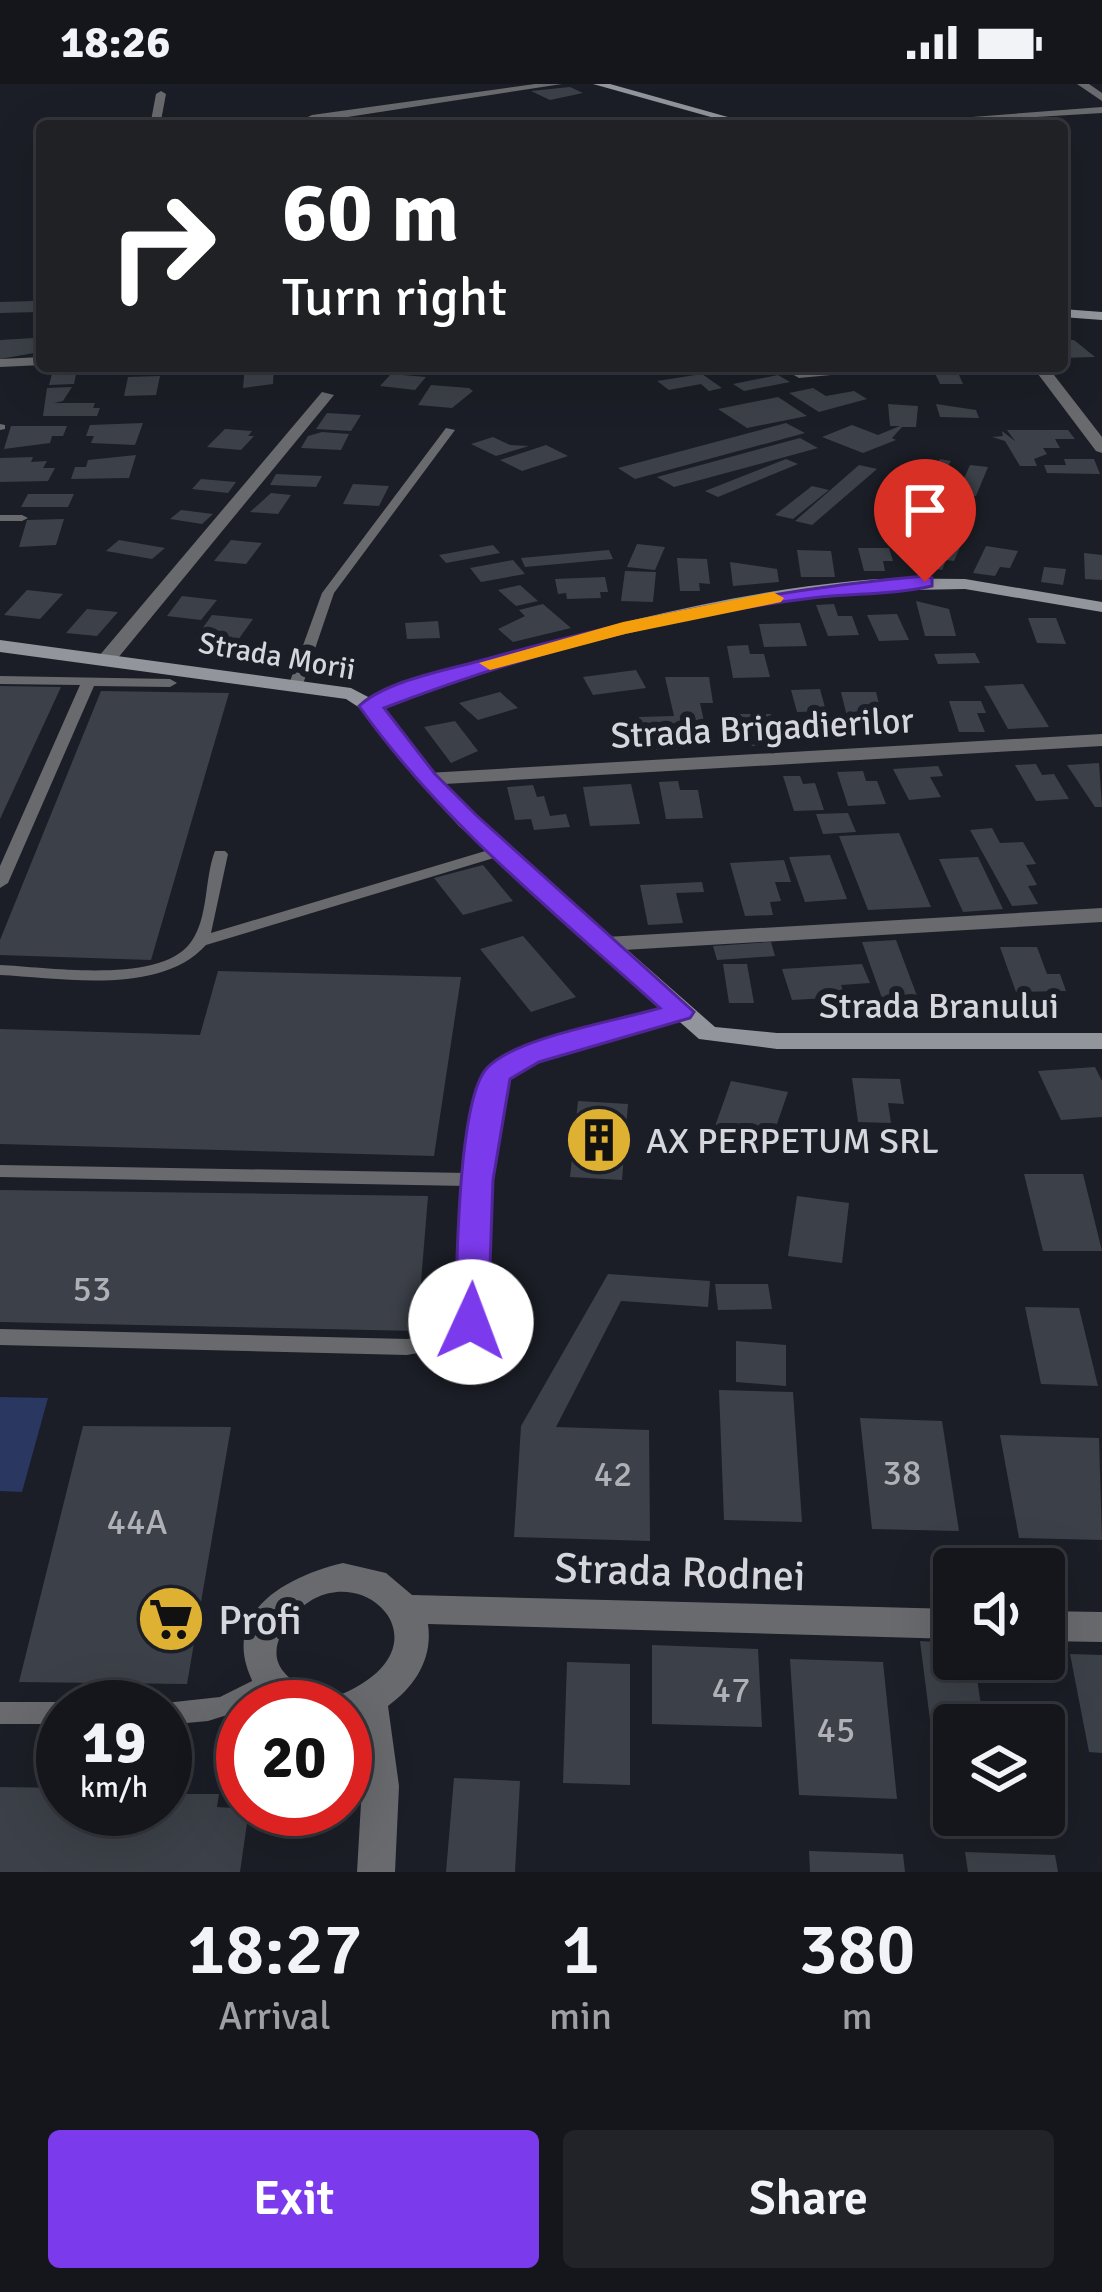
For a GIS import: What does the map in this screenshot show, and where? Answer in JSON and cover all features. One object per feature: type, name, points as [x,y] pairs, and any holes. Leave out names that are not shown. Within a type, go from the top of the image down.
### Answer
[{"type":"street","points":[[308,120],[557,84]]},
{"type":"street","points":[[1082,84],[1102,98]]},
{"type":"street","points":[[607,85],[733,120]]},
{"type":"street","points":[[156,120],[161,94]]},
{"type":"street","points":[[972,120],[1102,110]]},
{"type":"street","points":[[1068,313],[1102,316]]},
{"type":"street","points":[[0,364],[36,361]]},
{"type":"street","points":[[799,374],[820,372]]},
{"type":"street","points":[[1044,372],[1102,448]]},
{"type":"street","points":[[106,660],[327,395]]},
{"type":"street","name":"Strada Morii","points":[[0,646],[296,685],[351,694],[370,706],[534,650],[811,592],[925,582],[1102,607]]},
{"type":"street","name":"Strada Branului","points":[[370,706],[427,779],[708,1034],[777,1041],[1102,1041]]},
{"type":"street","name":"Strada Brigadierilor","points":[[427,779],[1102,740]]},
{"type":"street","points":[[606,944],[1102,915]]},
{"type":"street","points":[[268,1680],[261,1666],[262,1630],[284,1598],[325,1580],[371,1582],[404,1609],[412,1628],[404,1670],[372,1694]]},
{"type":"street","name":"Strada Rodnei","points":[[404,1609],[933,1623]]},
{"type":"street","points":[[1065,1627],[1102,1628]]},
{"type":"street","points":[[372,1733],[382,1751],[384,1794],[376,1872]]},
{"type":"lane","points":[[296,685],[328,593],[450,430]]},
{"type":"lane","points":[[0,518],[22,518]]},
{"type":"lane","points":[[0,680],[170,683]]},
{"type":"lane","points":[[0,883],[88,682]]},
{"type":"lane","points":[[200,942],[502,851]]},
{"type":"lane","points":[[0,970],[150,972],[182,965],[200,942],[220,854]]},
{"type":"lane","points":[[0,1337],[407,1347],[443,1341],[471,1322],[477,1180],[489,1096],[498,1074],[529,1055],[680,1012]]},
{"type":"lane","points":[[0,1171],[477,1180]]},
{"type":"lane","points":[[0,1713],[36,1713]]},
{"type":"shaded area","points":[[0,1397],[48,1398],[22,1492],[0,1491]]},
{"type":"building","points":[[570,87],[583,93],[550,100],[531,91]]},
{"type":"building","points":[[33,301],[36,312],[0,313],[0,302]]},
{"type":"building","points":[[34,338],[36,353],[0,359],[0,340]]},
{"type":"building","points":[[1068,340],[1074,340],[1095,357],[1068,358]]},
{"type":"building","points":[[52,372],[76,372],[74,384],[49,385]]},
{"type":"building","points":[[244,372],[274,372],[273,384],[243,388]]},
{"type":"building","points":[[934,372],[958,372],[963,384],[940,384]]},
{"type":"building","points":[[391,374],[426,377],[415,390],[380,386]]},
{"type":"building","points":[[702,374],[722,388],[709,391],[701,384],[669,390],[657,381]]},
{"type":"building","points":[[778,375],[790,382],[744,391],[733,384]]},
{"type":"building","points":[[160,376],[156,395],[124,396],[128,377]]},
{"type":"building","points":[[431,385],[473,391],[452,408],[418,405]]},
{"type":"building","points":[[72,387],[63,401],[54,403],[95,403],[93,408],[100,408],[97,416],[43,416],[47,388]]},
{"type":"building","points":[[813,388],[826,396],[854,391],[867,399],[819,412],[789,393]]},
{"type":"building","points":[[778,397],[807,416],[747,428],[718,409]]},
{"type":"building","points":[[888,404],[918,406],[916,427],[902,427],[892,438],[896,440],[863,453],[822,437],[852,425],[878,435],[900,426],[890,426]]},
{"type":"building","points":[[936,404],[976,410],[979,418],[940,417]]},
{"type":"building","points":[[327,413],[361,415],[351,431],[316,429]]},
{"type":"building","points":[[143,423],[135,445],[91,443],[94,436],[86,436],[90,425]]},
{"type":"building","points":[[786,423],[805,433],[635,479],[618,468]]},
{"type":"building","points":[[11,426],[67,426],[63,436],[52,436],[50,443],[4,449]]},
{"type":"building","points":[[225,429],[252,431],[248,436],[254,436],[241,450],[207,447]]},
{"type":"building","points":[[1007,430],[1068,430],[1075,439],[1055,439],[1060,448],[1043,448],[1047,454],[1034,459],[1037,466],[1020,466],[1005,441],[992,437],[1003,436],[1002,431],[1015,441]]},
{"type":"building","points":[[349,434],[341,450],[301,448],[308,436]]},
{"type":"building","points":[[493,437],[510,445],[529,446],[496,456],[471,444]]},
{"type":"building","points":[[800,438],[818,448],[674,487],[657,477]]},
{"type":"building","points":[[546,445],[568,456],[522,471],[500,460]]},
{"type":"building","points":[[136,455],[129,478],[71,479],[75,467],[86,467],[88,460]]},
{"type":"building","points":[[33,457],[31,462],[47,461],[43,468],[55,468],[48,481],[0,482],[0,458]]},
{"type":"building","points":[[786,459],[798,464],[718,497],[705,491]]},
{"type":"building","points":[[940,459],[951,461],[933,489],[922,487]]},
{"type":"building","points":[[1064,459],[1094,459],[1100,474],[1047,473],[1044,465],[1066,465]]},
{"type":"building","points":[[859,465],[877,469],[812,525],[795,521]]},
{"type":"building","points":[[970,465],[988,467],[976,496],[957,494]]},
{"type":"building","points":[[276,474],[322,476],[316,487],[270,485]]},
{"type":"building","points":[[201,479],[236,482],[228,493],[192,489]]},
{"type":"building","points":[[353,484],[389,486],[379,506],[343,504]]},
{"type":"building","points":[[812,486],[829,490],[793,519],[775,515]]},
{"type":"building","points":[[919,490],[930,492],[910,526],[896,524]]},
{"type":"building","points":[[271,493],[291,495],[278,514],[250,512]]},
{"type":"building","points":[[28,494],[74,494],[68,507],[21,507]]},
{"type":"building","points":[[181,510],[213,514],[202,524],[170,519]]},
{"type":"building","points":[[64,519],[56,545],[19,547],[27,520]]},
{"type":"building","points":[[916,529],[934,532],[921,551],[903,548]]},
{"type":"building","points":[[119,540],[165,548],[152,559],[106,551]]},
{"type":"building","points":[[231,540],[262,543],[246,564],[214,561]]},
{"type":"building","points":[[933,541],[961,545],[954,561],[946,560],[942,570],[922,567]]},
{"type":"building","points":[[637,544],[665,547],[655,570],[627,567]]},
{"type":"building","points":[[493,545],[500,553],[446,563],[439,555]]},
{"type":"building","points":[[986,546],[1018,551],[1010,568],[1000,567],[995,576],[973,573]]},
{"type":"building","points":[[858,548],[889,548],[893,561],[883,561],[885,571],[864,571]]},
{"type":"building","points":[[609,550],[613,559],[525,567],[521,558]]},
{"type":"building","points":[[797,550],[831,551],[835,577],[801,577]]},
{"type":"building","points":[[1084,553],[1102,555],[1102,580],[1085,579]]},
{"type":"building","points":[[677,558],[707,559],[710,584],[699,583],[700,591],[680,591]]},
{"type":"building","points":[[513,560],[525,574],[481,582],[470,568]]},
{"type":"building","points":[[730,562],[777,569],[779,582],[733,586]]},
{"type":"building","points":[[1044,567],[1066,569],[1063,585],[1041,582]]},
{"type":"building","points":[[625,571],[656,572],[653,602],[621,601]]},
{"type":"building","points":[[605,577],[608,592],[600,592],[601,598],[567,599],[566,593],[558,594],[555,579]]},
{"type":"building","points":[[520,585],[538,601],[516,606],[498,590]]},
{"type":"building","points":[[27,590],[63,594],[40,619],[4,615]]},
{"type":"building","points":[[182,596],[217,600],[201,620],[167,616]]},
{"type":"building","points":[[916,601],[949,609],[956,636],[925,636]]},
{"type":"building","points":[[543,604],[571,628],[513,642],[498,629],[525,616],[519,610]]},
{"type":"building","points":[[834,604],[838,616],[852,616],[859,635],[828,636],[816,605]]},
{"type":"building","points":[[87,609],[118,612],[97,636],[66,633]]},
{"type":"building","points":[[897,614],[909,640],[879,641],[867,615]]},
{"type":"building","points":[[212,615],[253,619],[238,640],[195,639]]},
{"type":"building","points":[[1028,618],[1056,618],[1066,644],[1037,643]]},
{"type":"building","points":[[438,621],[440,638],[407,639],[405,623]]},
{"type":"building","points":[[800,623],[807,646],[764,647],[759,624]]},
{"type":"building","points":[[748,645],[750,654],[764,654],[770,677],[733,678],[727,646]]},
{"type":"building","points":[[975,653],[980,663],[938,664],[934,654]]},
{"type":"building","points":[[636,670],[646,688],[593,695],[583,677]]},
{"type":"building","points":[[665,677],[709,677],[713,703],[700,703],[708,740],[692,741],[694,749],[656,750],[654,737],[642,738],[639,717],[674,716]]},
{"type":"building","points":[[1023,684],[1049,727],[1008,729],[984,686]]},
{"type":"building","points":[[0,686],[61,687],[0,819]]},
{"type":"building","points":[[820,689],[826,711],[797,712],[791,690]]},
{"type":"building","points":[[101,691],[229,693],[151,960],[0,955],[0,940]]},
{"type":"building","points":[[500,692],[518,708],[478,720],[459,703]]},
{"type":"building","points":[[841,692],[876,692],[884,724],[873,724],[876,737],[852,737]]},
{"type":"building","points":[[949,701],[981,701],[986,713],[977,713],[985,732],[959,732]]},
{"type":"building","points":[[740,714],[771,714],[779,746],[748,746]]},
{"type":"building","points":[[455,721],[478,751],[451,763],[424,727]]},
{"type":"building","points":[[1099,763],[1102,807],[1095,807],[1067,765]]},
{"type":"building","points":[[1036,764],[1042,775],[1054,774],[1069,799],[1036,801],[1015,765]]},
{"type":"building","points":[[938,766],[943,776],[930,777],[941,797],[909,800],[893,769]]},
{"type":"building","points":[[863,771],[866,781],[877,781],[886,804],[848,806],[837,772]]},
{"type":"building","points":[[783,776],[800,776],[803,784],[815,783],[824,810],[794,811]]},
{"type":"building","points":[[678,781],[680,790],[698,790],[703,818],[666,819],[659,782]]},
{"type":"building","points":[[631,784],[640,824],[590,826],[583,787]]},
{"type":"building","points":[[533,785],[537,797],[544,796],[550,816],[566,814],[570,827],[534,830],[531,819],[515,820],[507,787]]},
{"type":"building","points":[[848,813],[856,832],[823,834],[816,814]]},
{"type":"building","points":[[992,828],[1000,843],[1023,842],[1036,864],[1026,865],[1037,885],[1028,886],[1038,904],[1012,906],[970,830]]},
{"type":"building","points":[[899,833],[931,907],[868,910],[839,836]]},
{"type":"building","points":[[830,855],[847,899],[805,902],[789,857]]},
{"type":"building","points":[[978,857],[1003,909],[963,912],[939,859]]},
{"type":"building","points":[[784,860],[791,882],[775,882],[781,901],[770,902],[773,915],[745,916],[730,863]]},
{"type":"building","points":[[483,865],[513,901],[463,915],[434,878]]},
{"type":"building","points":[[702,882],[704,892],[676,893],[683,923],[648,925],[640,885]]},
{"type":"building","points":[[523,936],[576,997],[531,1012],[480,949]]},
{"type":"building","points":[[896,940],[917,996],[882,998],[862,942]]},
{"type":"building","points":[[771,942],[775,956],[717,960],[713,946]]},
{"type":"building","points":[[1000,947],[1037,947],[1047,974],[1060,974],[1066,991],[1016,992]]},
{"type":"building","points":[[723,964],[747,964],[754,1003],[729,1003]]},
{"type":"building","points":[[862,964],[870,983],[841,985],[845,997],[792,1000],[782,969]]},
{"type":"building","points":[[218,971],[461,977],[434,1156],[0,1144],[0,1029],[200,1035]]},
{"type":"building","points":[[1095,1067],[1102,1081],[1102,1117],[1061,1120],[1038,1071]]},
{"type":"building","points":[[852,1078],[900,1079],[904,1104],[888,1103],[891,1123],[858,1122]]},
{"type":"building","points":[[731,1081],[788,1092],[771,1141],[714,1129]]},
{"type":"building","name":"AX PERPETUM SRL","points":[[578,1101],[628,1104],[622,1180],[570,1177]]},
{"type":"building","points":[[1024,1174],[1083,1174],[1102,1251],[1043,1251]]},
{"type":"building","points":[[0,1190],[428,1196],[417,1331],[0,1322]]},
{"type":"building","points":[[797,1196],[849,1203],[842,1263],[788,1256]]},
{"type":"building","points":[[608,1274],[710,1281],[708,1307],[621,1301],[556,1427],[649,1430],[650,1541],[514,1537],[521,1426]]},
{"type":"building","points":[[715,1284],[768,1284],[772,1309],[718,1310]]},
{"type":"building","points":[[1025,1307],[1079,1308],[1098,1386],[1041,1384]]},
{"type":"building","points":[[736,1341],[786,1345],[786,1386],[736,1382]]},
{"type":"building","points":[[719,1390],[793,1392],[802,1522],[724,1520]]},
{"type":"building","points":[[860,1418],[942,1421],[959,1531],[872,1529]]},
{"type":"building","points":[[83,1426],[231,1427],[188,1680],[19,1682]]},
{"type":"building","points":[[1000,1435],[1099,1438],[1102,1540],[1019,1538]]},
{"type":"building","points":[[920,1641],[933,1642],[933,1680],[977,1680],[981,1704],[933,1704],[933,1744]]},
{"type":"building","points":[[652,1645],[758,1649],[762,1727],[652,1724]]},
{"type":"building","points":[[1070,1654],[1102,1655],[1102,1753],[1089,1752]]},
{"type":"building","points":[[790,1659],[883,1662],[897,1799],[799,1795]]},
{"type":"building","points":[[567,1662],[630,1664],[630,1785],[563,1783]]},
{"type":"building","points":[[454,1778],[520,1781],[515,1872],[446,1872]]},
{"type":"building","points":[[0,1787],[36,1788],[36,1836],[192,1836],[192,1794],[216,1794],[216,1836],[245,1836],[240,1872],[0,1872]]},
{"type":"building","points":[[809,1851],[903,1854],[905,1872],[810,1872]]},
{"type":"building","points":[[965,1852],[1055,1855],[1058,1872],[968,1872]]},
{"type":"slow traffic","points":[[490,663],[623,628],[773,598]]},
{"type":"place","name":"AX PERPETUM SRL","points":[[599,1140]]},
{"type":"place","name":"Profi","points":[[171,1619]]},
{"type":"route","points":[[471,1322],[477,1180],[489,1096],[498,1074],[529,1055],[680,1012],[467,820],[427,779],[370,706],[446,676],[623,628],[811,592],[925,582]]}]
